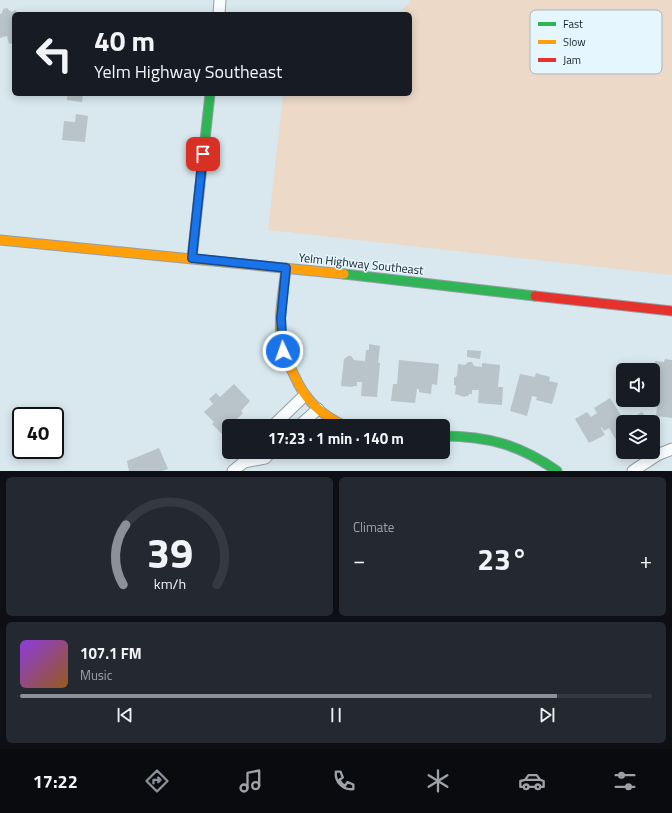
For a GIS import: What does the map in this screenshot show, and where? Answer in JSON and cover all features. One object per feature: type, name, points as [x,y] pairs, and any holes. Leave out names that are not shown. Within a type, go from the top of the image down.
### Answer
[{"type":"main road","points":[[192,258],[210,96]]},
{"type":"main road","name":"Yelm Highway Southeast","points":[[0,240],[192,258],[672,311]]},
{"type":"main road","points":[[286,268],[281,318],[283,351],[304,396],[310,404],[331,419]]},
{"type":"main road","points":[[450,436],[466,435],[506,442],[546,462],[557,471]]},
{"type":"street","points":[[219,12],[220,0]]},
{"type":"street","points":[[280,419],[304,396]]},
{"type":"street","points":[[307,419],[318,409]]},
{"type":"street","points":[[633,471],[657,455],[672,449]]},
{"type":"street","points":[[233,471],[244,459]]},
{"type":"shaded area","points":[[412,0],[672,0],[672,275],[268,230],[283,96],[412,96],[412,12],[400,12]]},
{"type":"building","points":[[7,8],[11,12],[16,10],[16,12],[12,12],[12,43],[9,44],[7,36],[0,38],[0,14],[2,13],[3,9]]},
{"type":"building","points":[[67,96],[83,96],[82,102],[67,100]]},
{"type":"building","points":[[76,114],[88,116],[85,142],[62,140],[64,121],[75,122]]},
{"type":"building","points":[[369,344],[380,346],[377,397],[361,396],[362,382],[357,382],[357,386],[353,387],[341,386],[344,359],[351,356],[354,360],[365,361],[366,350],[369,350]]},
{"type":"building","points":[[467,350],[481,351],[480,359],[467,357]]},
{"type":"building","points":[[665,359],[672,360],[672,418],[656,415],[657,407],[660,407],[660,363],[655,363],[655,361],[664,362]]},
{"type":"building","points":[[399,360],[439,364],[437,385],[432,384],[431,394],[419,392],[419,389],[417,389],[415,403],[391,401],[393,384],[397,384]]},
{"type":"building","points":[[468,362],[472,362],[474,366],[482,367],[482,363],[500,365],[498,387],[503,387],[502,405],[478,403],[479,390],[472,390],[472,394],[465,397],[455,394],[456,386],[454,385],[454,378],[457,376],[458,364],[465,365]]},
{"type":"building","points":[[536,373],[550,377],[549,381],[558,383],[552,404],[536,400],[537,397],[532,396],[527,416],[510,411],[520,374],[535,377]]},
{"type":"building","points":[[234,384],[250,401],[241,411],[243,413],[237,419],[222,419],[222,434],[212,424],[214,422],[204,412],[213,404],[209,399],[216,393],[220,397]]},
{"type":"building","points":[[610,398],[621,415],[616,415],[616,440],[609,428],[604,431],[602,427],[601,428],[605,435],[589,443],[575,419],[587,412],[591,417],[597,413],[594,408]]},
{"type":"building","points":[[642,412],[644,415],[637,415]]},
{"type":"building","points":[[159,448],[168,469],[162,471],[129,471],[127,461]]},
{"type":"traffic: fast","points":[[192,258],[210,96]]},
{"type":"traffic: fast","points":[[344,274],[535,296]]},
{"type":"traffic: fast","points":[[450,436],[489,440],[517,448],[557,471]]},
{"type":"traffic: slow","points":[[0,240],[344,274]]},
{"type":"traffic: slow","points":[[286,268],[280,322],[285,356],[303,392],[321,412],[331,419]]},
{"type":"traffic: jam","points":[[535,296],[672,311]]},
{"type":"route","points":[[203,154],[192,258],[286,268],[281,318],[283,351]]}]
